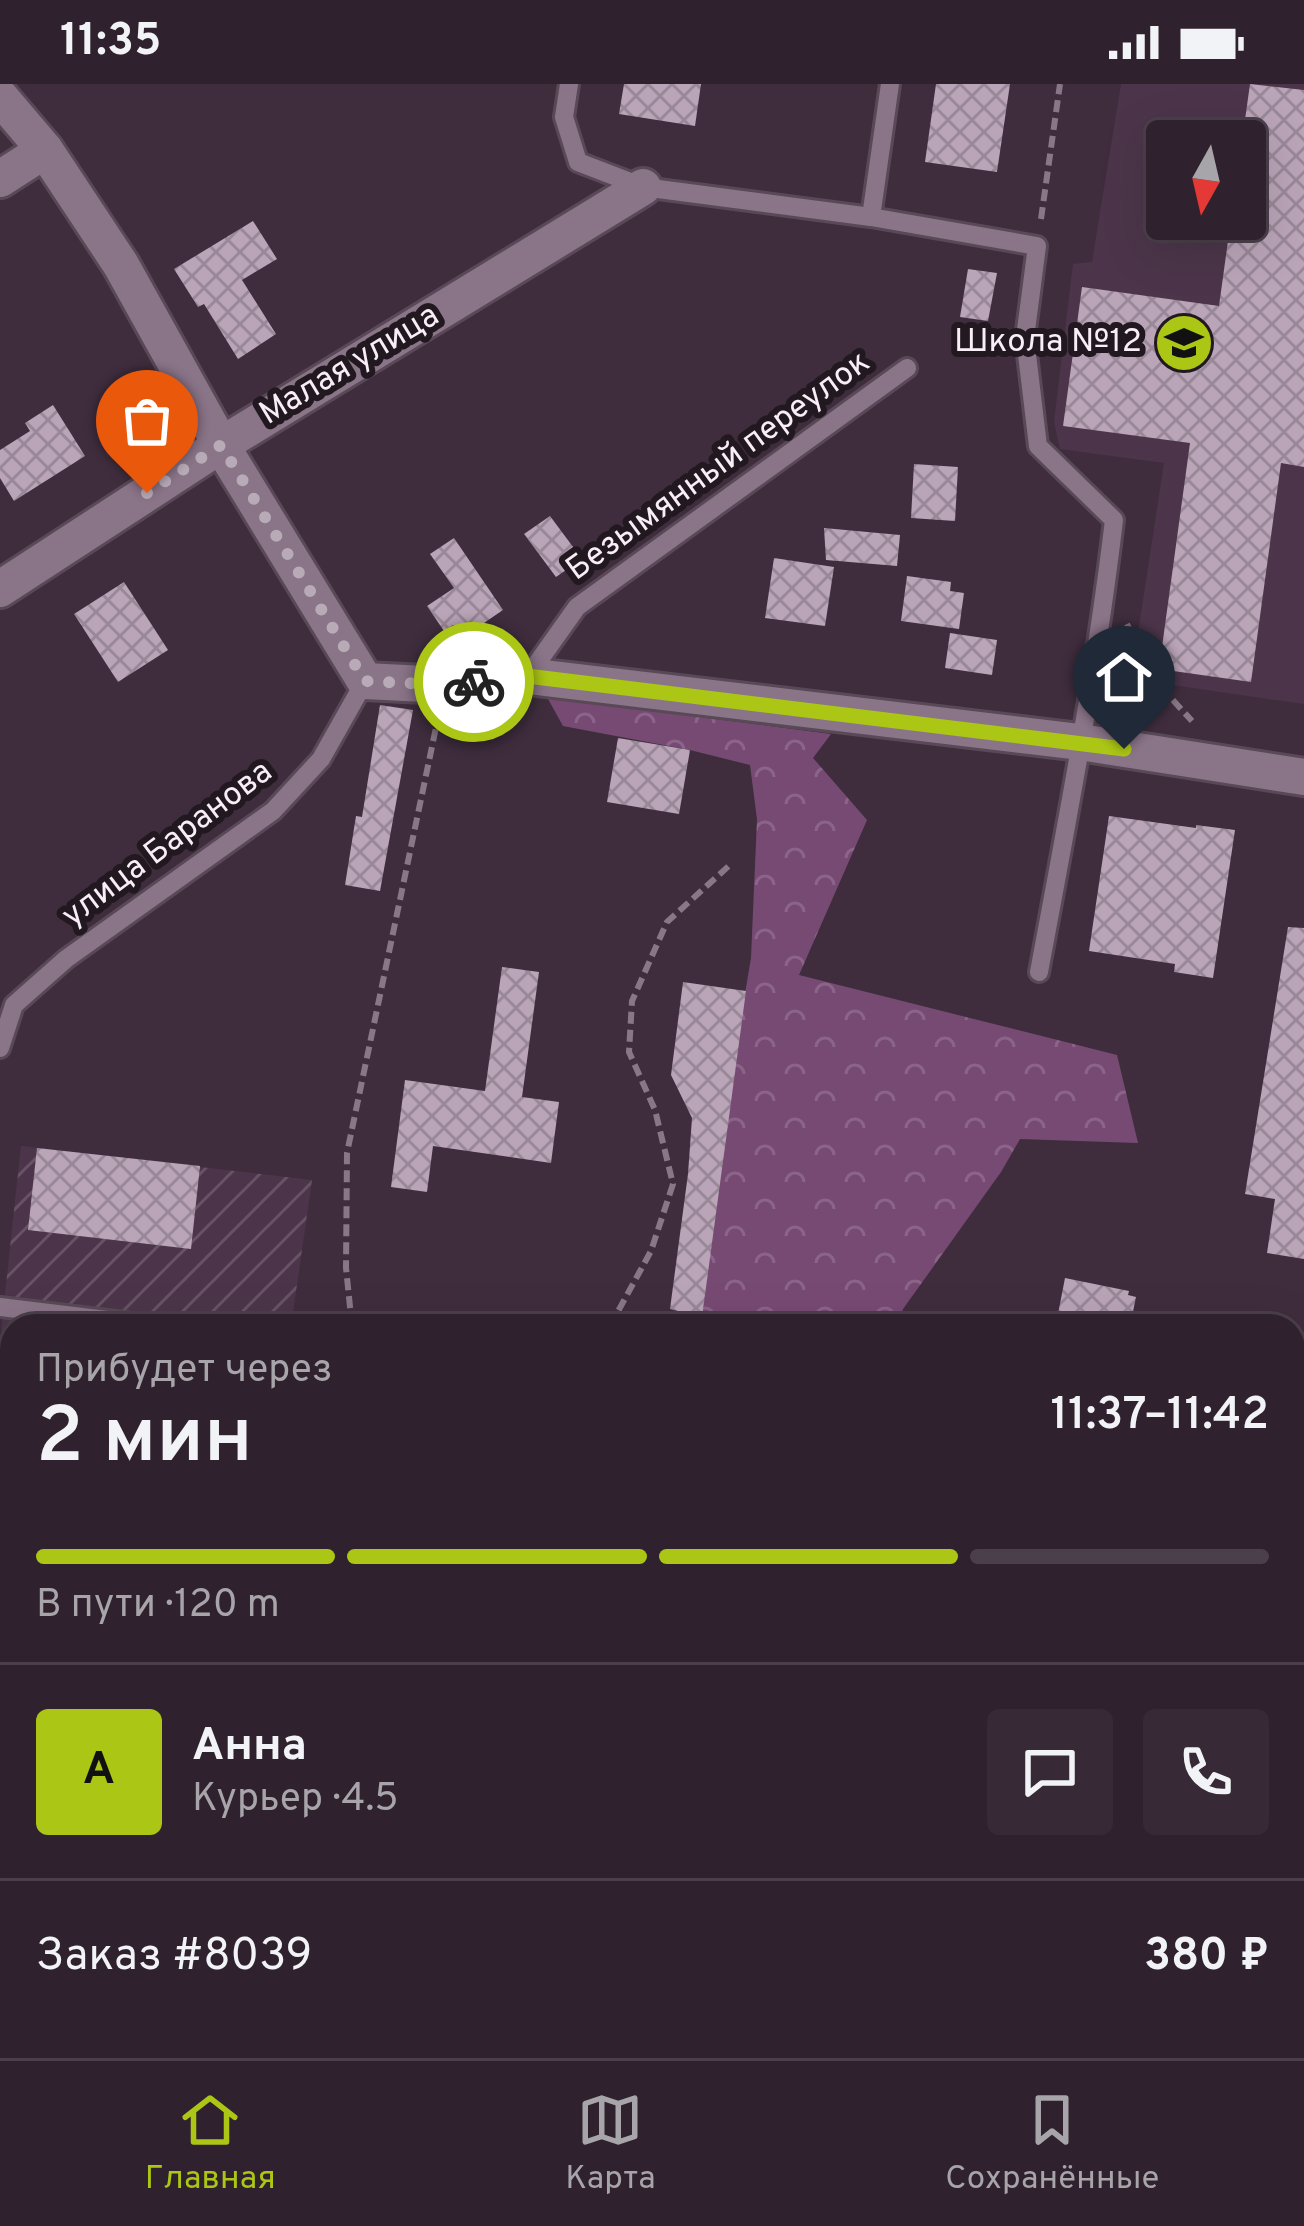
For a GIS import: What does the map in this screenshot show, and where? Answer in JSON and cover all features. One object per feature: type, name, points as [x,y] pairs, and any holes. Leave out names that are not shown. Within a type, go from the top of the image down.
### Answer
[{"type":"street","points":[[0,98],[45,150],[122,265],[221,445],[365,681],[445,685],[527,676],[1080,742],[1304,777]]},
{"type":"street","points":[[0,179],[45,150]]},
{"type":"street","name":"Малая улица","points":[[0,589],[221,445],[643,187]]},
{"type":"lane","points":[[569,84],[564,117],[578,162],[643,187],[871,217],[1037,247],[1024,338],[1038,446],[1114,520],[1039,972]]},
{"type":"lane","points":[[871,217],[890,84]]},
{"type":"lane","name":"Безымянный переулок","points":[[527,676],[577,607],[907,368]]},
{"type":"lane","name":"улица Баранова","points":[[0,1048],[14,1006],[66,959],[273,811],[321,759],[365,681]]},
{"type":"lane","points":[[0,1307],[57,1314]]},
{"type":"path","points":[[1037,247],[1060,84]]},
{"type":"path","points":[[1107,576],[1148,674],[1193,722]]},
{"type":"path","points":[[351,1314],[346,1153],[445,685]]},
{"type":"path","points":[[617,1314],[651,1251],[673,1184],[655,1110],[629,1052],[632,1001],[668,922],[732,863]]},
{"type":"shaded area","name":"Школа №12","points":[[1121,84],[1304,84],[1304,704],[1131,679],[1164,463],[1060,449],[1054,422],[1073,264],[1092,262]]},
{"type":"shaded area","points":[[21,1146],[312,1180],[293,1314],[3,1314]]},
{"type":"green space","points":[[547,697],[831,734],[813,758],[867,820],[799,975],[1117,1055],[1138,1143],[1020,1139],[902,1314],[702,1314],[731,1077],[751,958],[757,819],[750,765],[563,726]]},
{"type":"building","points":[[624,84],[701,84],[695,126],[619,114]]},
{"type":"building","points":[[936,84],[1010,84],[997,172],[925,162]]},
{"type":"building","points":[[1250,84],[1304,90],[1304,467],[1281,463],[1251,682],[1159,669],[1190,443],[1063,426],[1082,287],[1219,306],[1228,240],[1266,240],[1266,120],[1245,120]]},
{"type":"building","points":[[253,221],[277,259],[242,280],[276,334],[238,359],[204,304],[198,307],[174,269]]},
{"type":"building","points":[[968,269],[997,273],[988,321],[960,317]]},
{"type":"building","points":[[53,405],[85,456],[14,501],[0,478],[0,450],[30,431],[25,423]]},
{"type":"building","points":[[914,464],[958,467],[955,521],[911,518]]},
{"type":"building","points":[[550,516],[582,559],[556,577],[524,534]]},
{"type":"building","points":[[824,528],[900,535],[897,566],[826,560]]},
{"type":"building","points":[[454,538],[503,610],[462,638],[453,625],[444,631],[427,606],[454,588],[430,554]]},
{"type":"building","points":[[774,558],[834,567],[825,626],[765,618]]},
{"type":"building","points":[[907,576],[951,582],[950,591],[964,593],[959,629],[901,621]]},
{"type":"building","points":[[124,582],[168,650],[118,682],[74,614]]},
{"type":"building","points":[[950,633],[997,640],[992,675],[945,668]]},
{"type":"building","points":[[380,705],[413,710],[380,891],[345,885],[356,816],[362,817]]},
{"type":"building","points":[[618,738],[690,750],[679,814],[607,802]]},
{"type":"building","points":[[1109,816],[1235,830],[1213,978],[1174,972],[1175,964],[1089,951]]},
{"type":"building","points":[[1288,927],[1304,928],[1304,1259],[1267,1253],[1275,1199],[1245,1194]]},
{"type":"building","points":[[502,967],[539,972],[522,1097],[559,1102],[551,1163],[433,1146],[427,1192],[391,1187],[405,1080],[485,1091]]},
{"type":"building","points":[[683,982],[746,991],[702,1314],[670,1309],[692,1118],[671,1075]]},
{"type":"building","points":[[37,1148],[200,1166],[191,1249],[28,1230]]},
{"type":"building","points":[[1065,1278],[1129,1291],[1128,1295],[1136,1297],[1132,1314],[1058,1314]]},
{"type":"way so far","points":[[147,493],[221,445],[365,681],[474,682]]},
{"type":"place","name":"Школа №12","points":[[1184,343]]},
{"type":"route","points":[[474,682],[527,676],[1124,749]]}]
